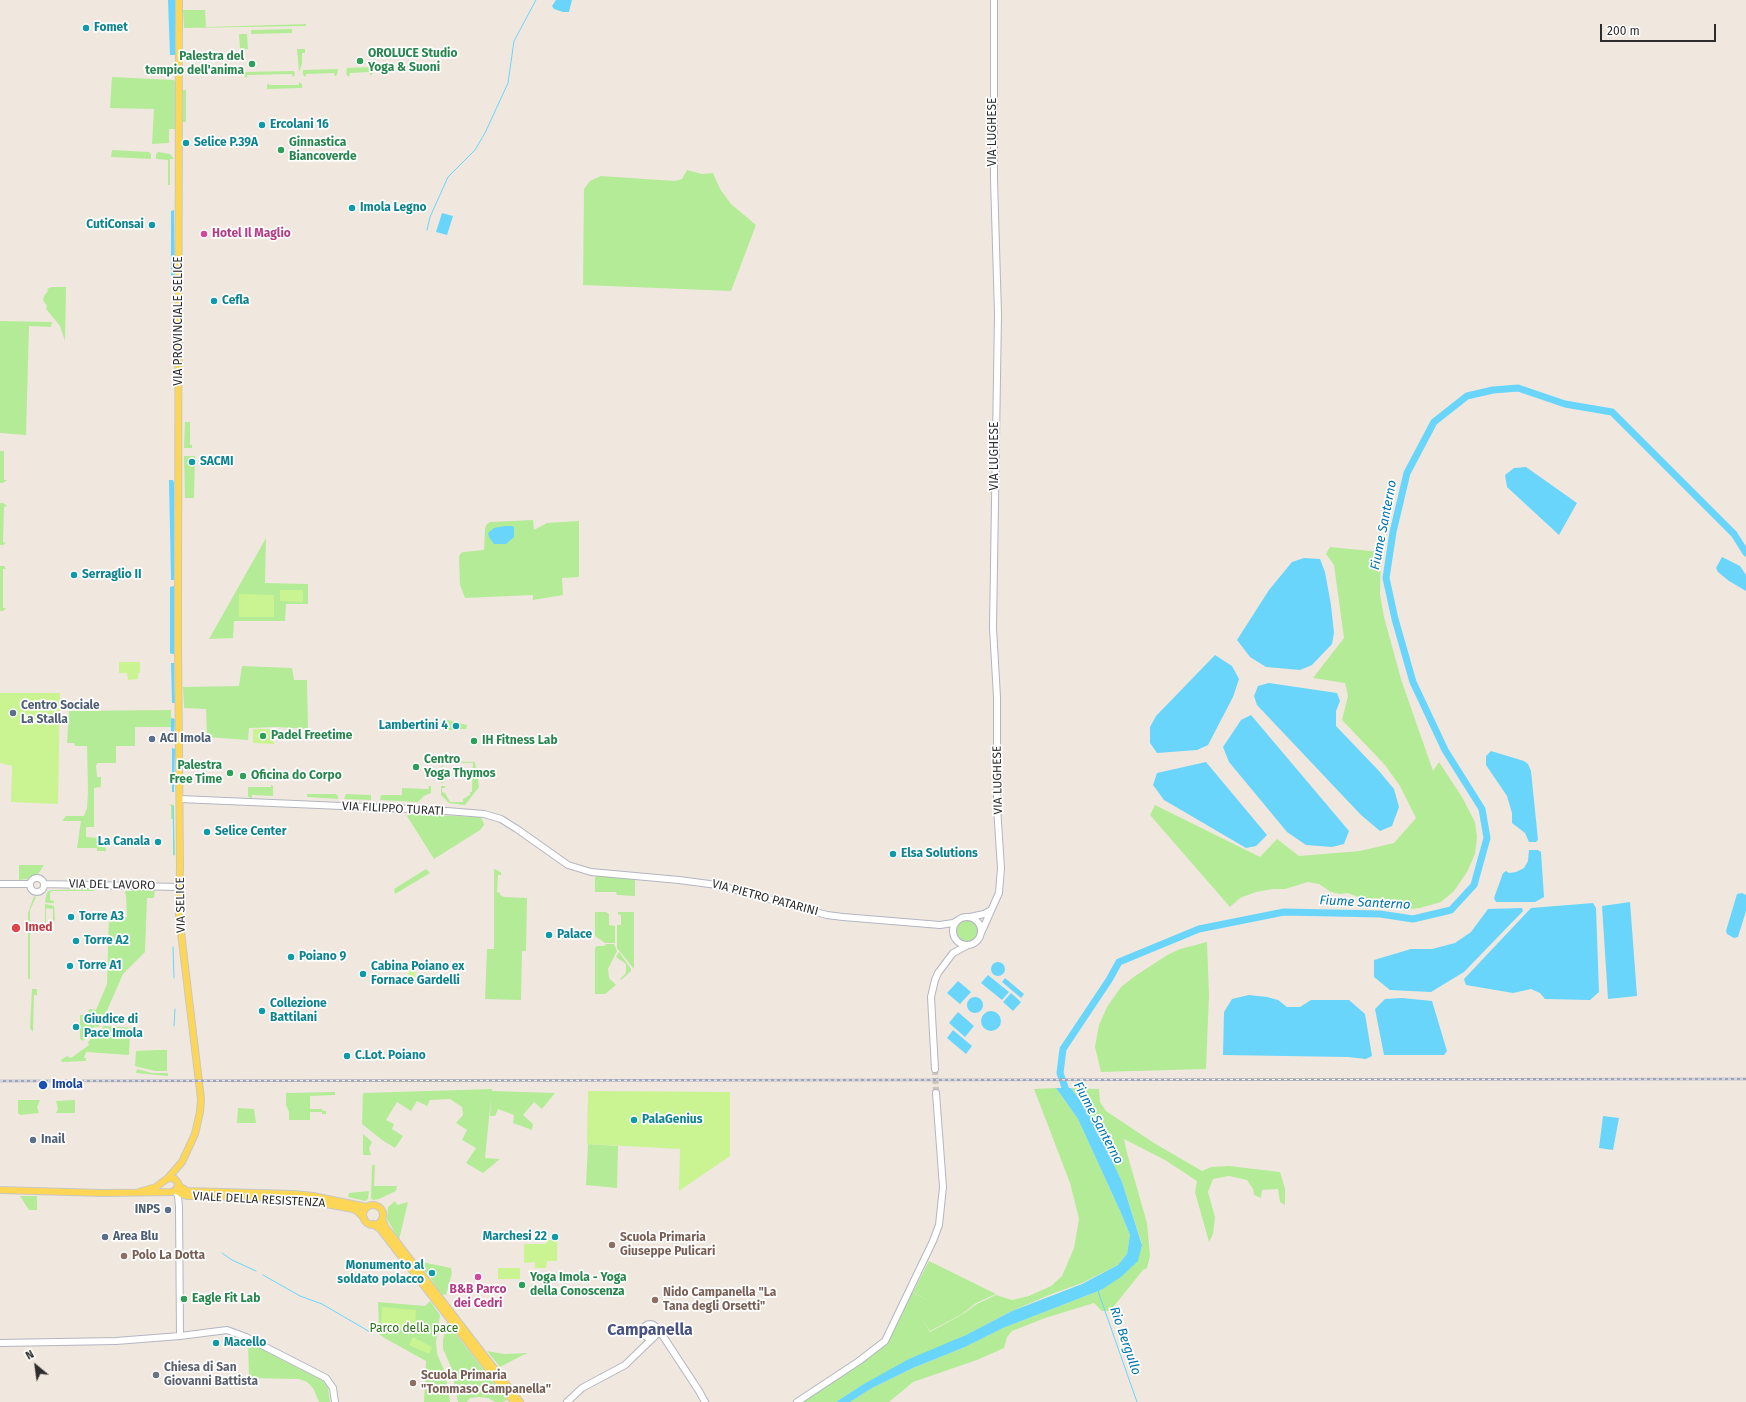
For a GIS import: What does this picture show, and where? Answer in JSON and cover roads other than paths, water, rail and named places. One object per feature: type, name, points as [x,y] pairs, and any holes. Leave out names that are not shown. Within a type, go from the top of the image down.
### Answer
[{"type":"main road","name":"VIA PROVINCIALE SELICE","points":[[178,642],[179,0]]},
{"type":"main road","name":"VIA LUGHESE","points":[[953,952],[977,941],[999,893],[1001,868],[998,807],[997,697],[993,628],[996,535],[995,438],[998,300],[994,179],[994,0]]},
{"type":"main road","name":"VIA SELICE","points":[[178,642],[180,799],[179,924],[201,1099],[198,1126],[182,1162],[175,1188],[178,1196],[179,1207],[180,1336]]},
{"type":"main road","name":"VIA FILIPPO TURATI","points":[[180,799],[434,810],[484,814],[501,819],[568,865],[591,872]]},
{"type":"main road","name":"VIA PIETRO PATARINI","points":[[591,872],[700,882],[736,890],[827,915],[940,925],[960,919]]},
{"type":"main road","name":"VIA DEL LAVORO","points":[[30,884],[32,880],[37,878],[42,880],[44,884]]},
{"type":"main road","name":"VIA DEL LAVORO","points":[[0,884],[30,884]]},
{"type":"main road","name":"VIA DEL LAVORO","points":[[30,884],[32,890],[38,892],[42,890],[44,884]]},
{"type":"main road","name":"VIA DEL LAVORO","points":[[44,884],[179,886]]},
{"type":"main road","points":[[935,1069],[931,997],[932,988],[938,973],[953,952],[954,926],[960,919],[984,914],[991,910]]},
{"type":"main road","points":[[969,917],[977,920],[980,924],[981,933]]},
{"type":"main road","name":"VIA PIETRO PATARINI","points":[[940,925],[954,936]]},
{"type":"main road","points":[[954,936],[960,943],[968,945]]},
{"type":"main road","points":[[797,1402],[859,1361],[885,1341],[933,1241],[939,1225],[944,1187],[936,1093]]},
{"type":"main road","name":"VIA SELICE","points":[[166,1179],[182,1162]]},
{"type":"main road","points":[[140,1192],[156,1187],[166,1179],[173,1178],[175,1188]]},
{"type":"main road","points":[[166,1179],[163,1185],[165,1189],[175,1188]]},
{"type":"main road","points":[[0,1190],[109,1193],[140,1192],[175,1188]]},
{"type":"main road","name":"VIALE DELLA RESISTENZA","points":[[175,1188],[187,1191],[294,1194],[313,1196],[367,1207],[372,1205],[380,1208],[383,1213],[382,1219],[394,1238],[520,1402]]},
{"type":"main road","name":"VIALE DELLA RESISTENZA","points":[[175,1188],[181,1194],[187,1196],[250,1197],[316,1202],[357,1211],[367,1223],[373,1224],[383,1233],[514,1402]]},
{"type":"main road","points":[[364,1218],[363,1212],[367,1207]]},
{"type":"main road","points":[[373,1224],[378,1223],[382,1219]]},
{"type":"main road","points":[[642,1349],[645,1340],[643,1328],[648,1324],[654,1325],[657,1329],[657,1333],[700,1391],[705,1402]]},
{"type":"main road","points":[[0,1343],[44,1341],[116,1341],[180,1336],[227,1330],[246,1337],[326,1378],[333,1388],[335,1402]]},
{"type":"main road","points":[[644,1336],[648,1338],[657,1333]]},
{"type":"main road","points":[[567,1402],[582,1388],[621,1368],[657,1333]]},
{"type":"water","points":[[168,0],[175,0],[175,55],[170,55]]},
{"type":"water","points":[[556,0],[572,0],[569,12],[554,9],[552,6]]},
{"type":"water","points":[[174,210],[175,276],[173,277],[171,275],[171,211]]},
{"type":"water","points":[[442,213],[453,216],[447,235],[436,232]]},
{"type":"water","points":[[1526,467],[1577,503],[1559,535],[1507,487],[1505,475],[1514,468]]},
{"type":"water","points":[[169,480],[173,480],[174,483],[174,580],[171,580]]},
{"type":"water","points":[[505,526],[514,527],[514,537],[506,544],[494,544],[488,533],[494,528]]},
{"type":"water","points":[[1722,557],[1740,566],[1746,575],[1746,591],[1729,581],[1718,572],[1716,568]]},
{"type":"water","points":[[1304,558],[1320,559],[1325,572],[1334,633],[1332,644],[1312,665],[1300,670],[1266,667],[1250,657],[1237,640],[1269,590],[1292,562]]},
{"type":"water","points":[[174,586],[174,654],[172,654],[170,653],[170,587]]},
{"type":"water","points":[[1215,655],[1232,666],[1239,679],[1233,697],[1208,745],[1197,750],[1157,753],[1150,743],[1150,727],[1156,716]]},
{"type":"water","points":[[171,663],[174,663],[175,703],[172,703]]},
{"type":"water","points":[[1269,683],[1337,693],[1340,701],[1336,711],[1336,726],[1394,789],[1399,807],[1392,826],[1380,831],[1361,815],[1257,705],[1254,696],[1258,686]]},
{"type":"water","points":[[1251,715],[1349,831],[1344,844],[1332,847],[1306,845],[1287,832],[1229,762],[1223,747],[1241,720]]},
{"type":"water","points":[[171,718],[175,719],[174,739],[171,737]]},
{"type":"water","points":[[172,748],[175,749],[174,792],[172,792]]},
{"type":"water","points":[[1491,751],[1524,761],[1528,764],[1531,771],[1538,840],[1536,842],[1529,842],[1525,833],[1512,823],[1512,813],[1507,796],[1486,765],[1486,756]]},
{"type":"water","points":[[1206,762],[1267,835],[1256,846],[1246,848],[1164,800],[1153,785],[1157,773]]},
{"type":"water","points":[[1529,850],[1538,850],[1541,852],[1544,897],[1535,902],[1496,902],[1494,898],[1503,873],[1506,871],[1509,873],[1516,872],[1524,868],[1528,861]]},
{"type":"water","points":[[1742,893],[1746,895],[1746,911],[1738,937],[1734,938],[1727,934],[1726,931],[1737,894]]},
{"type":"water","points":[[1630,902],[1637,996],[1608,999],[1602,906]]},
{"type":"water","points":[[1593,903],[1596,908],[1599,992],[1590,1000],[1545,999],[1540,993],[1531,989],[1513,993],[1466,985],[1464,979],[1531,908]]},
{"type":"water","points":[[1522,908],[1523,911],[1464,972],[1431,992],[1390,990],[1374,977],[1374,960],[1411,949],[1432,949],[1455,943],[1471,932],[1488,909]]},
{"type":"water","points":[[995,962],[1001,962],[1005,966],[1005,972],[1001,976],[995,976],[991,972],[991,966]]},
{"type":"water","points":[[988,975],[1009,992],[1002,1000],[981,983]]},
{"type":"water","points":[[1005,978],[1024,994],[1021,998],[1002,982]]},
{"type":"water","points":[[958,981],[971,992],[960,1004],[947,993]]},
{"type":"water","points":[[1011,993],[1021,1002],[1013,1011],[1003,1002]]},
{"type":"water","points":[[1249,995],[1278,1000],[1287,1007],[1300,1007],[1311,1000],[1349,1000],[1365,1014],[1372,1056],[1366,1059],[1348,1057],[1223,1055],[1224,1012],[1232,999]]},
{"type":"water","points":[[975,997],[982,1002],[983,1005],[978,1012],[975,1013],[968,1008],[967,1005],[972,998]]},
{"type":"water","points":[[1402,998],[1432,1001],[1447,1051],[1444,1055],[1384,1055],[1375,1009],[1385,999]]},
{"type":"water","points":[[991,1011],[998,1014],[1001,1021],[998,1028],[991,1031],[984,1028],[981,1021],[984,1014]]},
{"type":"water","points":[[958,1012],[974,1026],[965,1037],[949,1023]]},
{"type":"water","points":[[953,1030],[972,1046],[966,1054],[947,1038]]},
{"type":"water","points":[[1056,1088],[1071,1088],[1091,1115],[1122,1182],[1142,1245],[1138,1261],[1121,1277],[1101,1290],[1003,1328],[965,1347],[913,1368],[872,1388],[850,1402],[836,1402],[862,1385],[909,1359],[966,1335],[1012,1311],[1082,1284],[1118,1265],[1127,1254],[1130,1235],[1121,1213],[1078,1119]]},
{"type":"water","points":[[1603,1116],[1619,1118],[1613,1150],[1599,1148]]},
{"type":"waterway","points":[[427,230],[430,217],[448,177],[475,150],[485,133],[508,83],[514,41],[536,0]]},
{"type":"waterway","name":"Fiume Santerno","points":[[1068,1096],[1060,1073],[1063,1049],[1109,980],[1119,962],[1199,929],[1284,912],[1380,914],[1413,919],[1451,910],[1474,885],[1487,838],[1482,809],[1445,750],[1413,682],[1395,619],[1386,578],[1393,532],[1407,473],[1434,422],[1467,396],[1493,390],[1518,388],[1565,404],[1612,412],[1734,534],[1746,553]]},
{"type":"waterway","points":[[173,806],[174,855]]},
{"type":"waterway","points":[[173,947],[174,978]]},
{"type":"waterway","points":[[174,1026],[175,1009]]},
{"type":"waterway","points":[[222,1253],[232,1260],[256,1271]]},
{"type":"waterway","points":[[263,1275],[300,1296],[322,1304],[370,1332]]},
{"type":"waterway","name":"Rio Bergullo","points":[[1098,1291],[1137,1402]]},
{"type":"tunnel","points":[[935,1069],[936,1093]]},
{"type":"railway","points":[[0,1081],[1746,1079]]},
{"type":"place","name":"Fomet","points":[[86,28]]},
{"type":"place","name":"OROLUCE Studio Yoga & Suoni","points":[[360,61]]},
{"type":"place","name":"Palestra del tempio dell'anima","points":[[252,64]]},
{"type":"place","name":"Ercolani 16","points":[[262,125]]},
{"type":"place","name":"Selice P.39A","points":[[186,143]]},
{"type":"place","name":"Ginnastica Biancoverde","points":[[281,150]]},
{"type":"place","name":"Imola Legno","points":[[352,208]]},
{"type":"place","name":"CutiConsai","points":[[152,225]]},
{"type":"place","name":"Hotel Il Maglio","points":[[204,234]]},
{"type":"place","name":"Cefla","points":[[214,301]]},
{"type":"place","name":"SACMI","points":[[192,462]]},
{"type":"place","name":"Serraglio II","points":[[74,575]]},
{"type":"place","name":"Centro Sociale La Stalla","points":[[13,713]]},
{"type":"place","name":"Lambertini 4","points":[[456,726]]},
{"type":"place","name":"Padel Freetime","points":[[263,736]]},
{"type":"place","name":"ACI Imola","points":[[152,739]]},
{"type":"place","name":"IH Fitness Lab","points":[[474,741]]},
{"type":"place","name":"Centro Yoga Thymos","points":[[416,767]]},
{"type":"place","name":"Palestra Free Time","points":[[230,773]]},
{"type":"place","name":"Oficina do Corpo","points":[[243,776]]},
{"type":"place","name":"Selice Center","points":[[207,832]]},
{"type":"place","name":"La Canala","points":[[158,842]]},
{"type":"place","name":"Elsa Solutions","points":[[893,854]]},
{"type":"place","name":"Torre A3","points":[[71,917]]},
{"type":"place","name":"Imed","points":[[16,928]]},
{"type":"place","name":"Palace","points":[[549,935]]},
{"type":"place","name":"Torre A2","points":[[76,941]]},
{"type":"place","name":"Poiano 9","points":[[291,957]]},
{"type":"place","name":"Torre A1","points":[[70,966]]},
{"type":"place","name":"Cabina Poiano ex Fornace Gardelli","points":[[363,974]]},
{"type":"place","name":"Collezione Battilani","points":[[262,1011]]},
{"type":"place","name":"Giudice di Pace Imola","points":[[76,1027]]},
{"type":"place","name":"C.Lot. Poiano","points":[[347,1056]]},
{"type":"place","name":"Imola","points":[[43,1085]]},
{"type":"place","name":"PalaGenius","points":[[634,1120]]},
{"type":"place","name":"Inail","points":[[33,1140]]},
{"type":"place","name":"INPS","points":[[168,1210]]},
{"type":"place","name":"Area Blu","points":[[105,1237]]},
{"type":"place","name":"Marchesi 22","points":[[555,1237]]},
{"type":"place","name":"Scuola Primaria Giuseppe Pulicari","points":[[612,1245]]},
{"type":"place","name":"Polo La Dotta","points":[[124,1256]]},
{"type":"place","name":"Monumento al soldato polacco","points":[[432,1273]]},
{"type":"place","name":"B&B Parco dei Cedri","points":[[478,1277]]},
{"type":"place","name":"Yoga Imola - Yoga della Conoscenza","points":[[522,1285]]},
{"type":"place","name":"Eagle Fit Lab","points":[[184,1299]]},
{"type":"place","name":"Nido Campanella \"La Tana degli Orsetti\"","points":[[655,1300]]},
{"type":"place","name":"Macello","points":[[216,1343]]},
{"type":"place","name":"Chiesa di San Giovanni Battista","points":[[156,1375]]},
{"type":"place","name":"Scuola Primaria \"Tommaso Campanella\"","points":[[413,1383]]},
{"type":"district","name":"Campanella","points":[[650,1331]]},
{"type":"park label","name":"Parco della pace","points":[[414,1329]]}]
